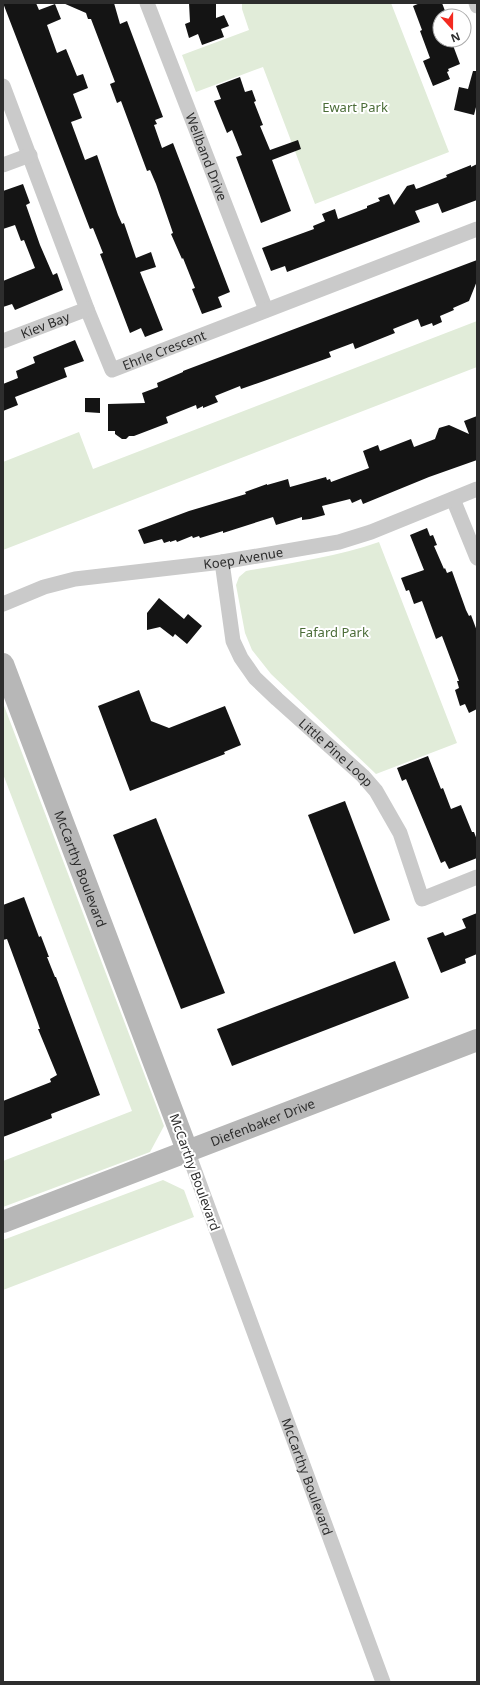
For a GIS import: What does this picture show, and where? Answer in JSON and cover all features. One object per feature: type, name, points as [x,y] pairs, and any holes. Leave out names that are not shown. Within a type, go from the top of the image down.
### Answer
[{"type":"main road","name":"McCarthy Boulevard","points":[[3,664],[187,1150]]},
{"type":"main road","name":"Diefenbaker Drive","points":[[3,1222],[187,1150],[477,1040]]},
{"type":"street","name":"Wellband Drive","points":[[147,3],[266,310]]},
{"type":"street","name":"Ehrle Crescent","points":[[3,86],[87,309],[112,370],[477,229]]},
{"type":"street","points":[[3,165],[30,155]]},
{"type":"street","name":"Kiev Bay","points":[[3,341],[87,309]]},
{"type":"street","name":"Koep Avenue","points":[[3,604],[44,587],[75,579],[222,562],[339,542],[371,532],[477,489]]},
{"type":"street","points":[[453,499],[477,558]]},
{"type":"street","name":"Little Pine Loop","points":[[222,562],[233,641],[240,658],[255,678],[277,700],[363,776],[376,791],[400,833],[422,899],[477,877]]},
{"type":"street","name":"McCarthy Boulevard","points":[[187,1150],[383,1682]]},
{"type":"green space","name":"Ewart Park","points":[[242,3],[391,3],[449,152],[315,204],[263,67],[196,92],[182,55],[249,30],[242,9]]},
{"type":"green space","points":[[477,321],[477,367],[3,550],[3,462],[79,432],[93,469]]},
{"type":"green space","name":"Fafard Park","points":[[379,542],[457,743],[376,774],[271,674],[252,650],[245,633],[236,585],[239,577],[246,571],[330,556]]},
{"type":"green space","points":[[3,703],[164,1126],[150,1152],[3,1207],[3,1161],[132,1111],[3,774]]},
{"type":"green space","points":[[163,1180],[184,1190],[194,1217],[3,1290],[3,1240]]},
{"type":"building","points":[[3,3],[36,3],[39,10],[55,4],[61,19],[47,25],[57,53],[66,49],[77,76],[83,74],[88,88],[73,94],[82,118],[71,122],[85,160],[97,155],[118,215],[122,224],[124,223],[136,258],[151,252],[156,267],[140,272],[163,330],[145,337],[141,328],[130,333],[100,254],[103,253],[93,228],[90,229]]},
{"type":"building","points":[[63,3],[114,3],[120,24],[127,21],[163,117],[155,120],[157,124],[154,125],[162,148],[173,143],[230,292],[218,297],[222,307],[202,314],[192,289],[195,288],[183,258],[182,259],[171,234],[173,233],[156,184],[150,170],[147,171],[121,101],[117,103],[110,84],[115,82],[91,19],[88,19],[86,13]]},
{"type":"building","points":[[189,3],[216,3],[216,18],[224,15],[229,26],[221,29],[224,37],[202,45],[198,34],[189,38],[185,24],[190,22]]},
{"type":"building","points":[[420,3],[442,3],[444,8],[432,8],[432,48],[454,48],[460,64],[448,69],[449,71],[447,72],[450,79],[433,86],[423,61],[430,58],[413,6]]},
{"type":"building","points":[[473,71],[477,71],[477,103],[474,115],[454,110],[459,87],[468,89]]},
{"type":"building","points":[[240,77],[245,92],[252,90],[256,101],[254,102],[263,125],[260,126],[270,150],[298,140],[301,149],[272,160],[291,211],[261,223],[236,157],[242,155],[232,130],[227,133],[214,101],[221,99],[216,86]]},
{"type":"building","points":[[477,164],[477,200],[442,213],[438,203],[415,211],[420,222],[287,272],[285,266],[271,271],[262,248],[314,229],[313,226],[325,221],[322,214],[335,209],[338,219],[367,208],[367,206],[380,201],[378,198],[389,194],[394,205],[407,186],[414,184],[416,189],[447,177],[446,175]]},
{"type":"building","points":[[23,184],[30,203],[26,205],[40,245],[53,275],[57,273],[63,290],[15,310],[12,304],[3,307],[3,281],[35,268],[24,240],[21,241],[15,225],[3,229],[3,191]]},
{"type":"building","points":[[477,260],[477,281],[469,301],[440,316],[442,322],[433,326],[432,323],[421,327],[418,319],[393,329],[395,333],[355,349],[353,343],[329,352],[331,357],[241,389],[240,386],[215,396],[218,402],[197,409],[196,405],[166,417],[168,423],[134,436],[129,436],[126,439],[122,439],[115,434],[115,431],[108,431],[108,404],[145,403],[142,393],[158,387],[157,383],[183,371]]},
{"type":"building","points":[[75,340],[84,361],[64,368],[67,377],[15,397],[18,405],[3,411],[3,384],[18,378],[16,371],[35,363],[33,357]]},
{"type":"building","points":[[85,398],[100,398],[100,413],[85,412]]},
{"type":"building","points":[[477,416],[477,460],[429,477],[363,504],[361,499],[352,503],[350,499],[322,506],[325,515],[310,519],[302,520],[302,517],[276,525],[273,517],[223,533],[223,531],[200,538],[199,536],[193,538],[192,536],[177,542],[176,540],[164,543],[162,539],[144,544],[138,530],[189,511],[246,494],[245,492],[267,484],[288,479],[290,487],[326,477],[327,480],[330,479],[331,482],[369,468],[363,451],[378,445],[380,451],[411,439],[414,447],[435,439],[439,428],[449,425],[469,434],[464,421]]},
{"type":"building","points":[[427,528],[430,536],[433,535],[437,545],[434,546],[444,569],[445,568],[447,573],[452,571],[466,610],[469,616],[471,615],[477,631],[477,709],[469,713],[465,704],[460,706],[455,690],[459,688],[457,681],[459,681],[442,636],[436,639],[422,601],[414,604],[409,590],[406,591],[401,578],[424,570],[410,535]]},
{"type":"building","points":[[159,598],[184,619],[188,614],[202,626],[187,644],[175,634],[173,637],[160,627],[147,630],[147,613]]},
{"type":"building","points":[[139,690],[151,721],[169,728],[225,706],[241,745],[224,752],[225,754],[130,791],[98,706]]},
{"type":"building","points":[[428,756],[441,789],[443,788],[451,809],[461,805],[472,832],[474,832],[477,840],[477,858],[449,869],[445,861],[441,863],[406,779],[402,781],[397,768]]},
{"type":"building","points":[[345,801],[390,920],[354,934],[308,815]]},
{"type":"building","points":[[156,818],[225,993],[181,1009],[113,835]]},
{"type":"building","points":[[24,897],[39,937],[41,936],[49,957],[47,957],[56,977],[100,1095],[51,1114],[52,1118],[3,1137],[3,1101],[51,1082],[50,1079],[57,1075],[38,1029],[40,1029],[7,939],[3,940],[3,905]]},
{"type":"building","points":[[477,913],[477,954],[465,959],[466,963],[441,973],[427,938],[443,932],[445,936],[466,928],[462,919]]},
{"type":"building","points":[[395,961],[409,998],[232,1066],[217,1029]]}]
